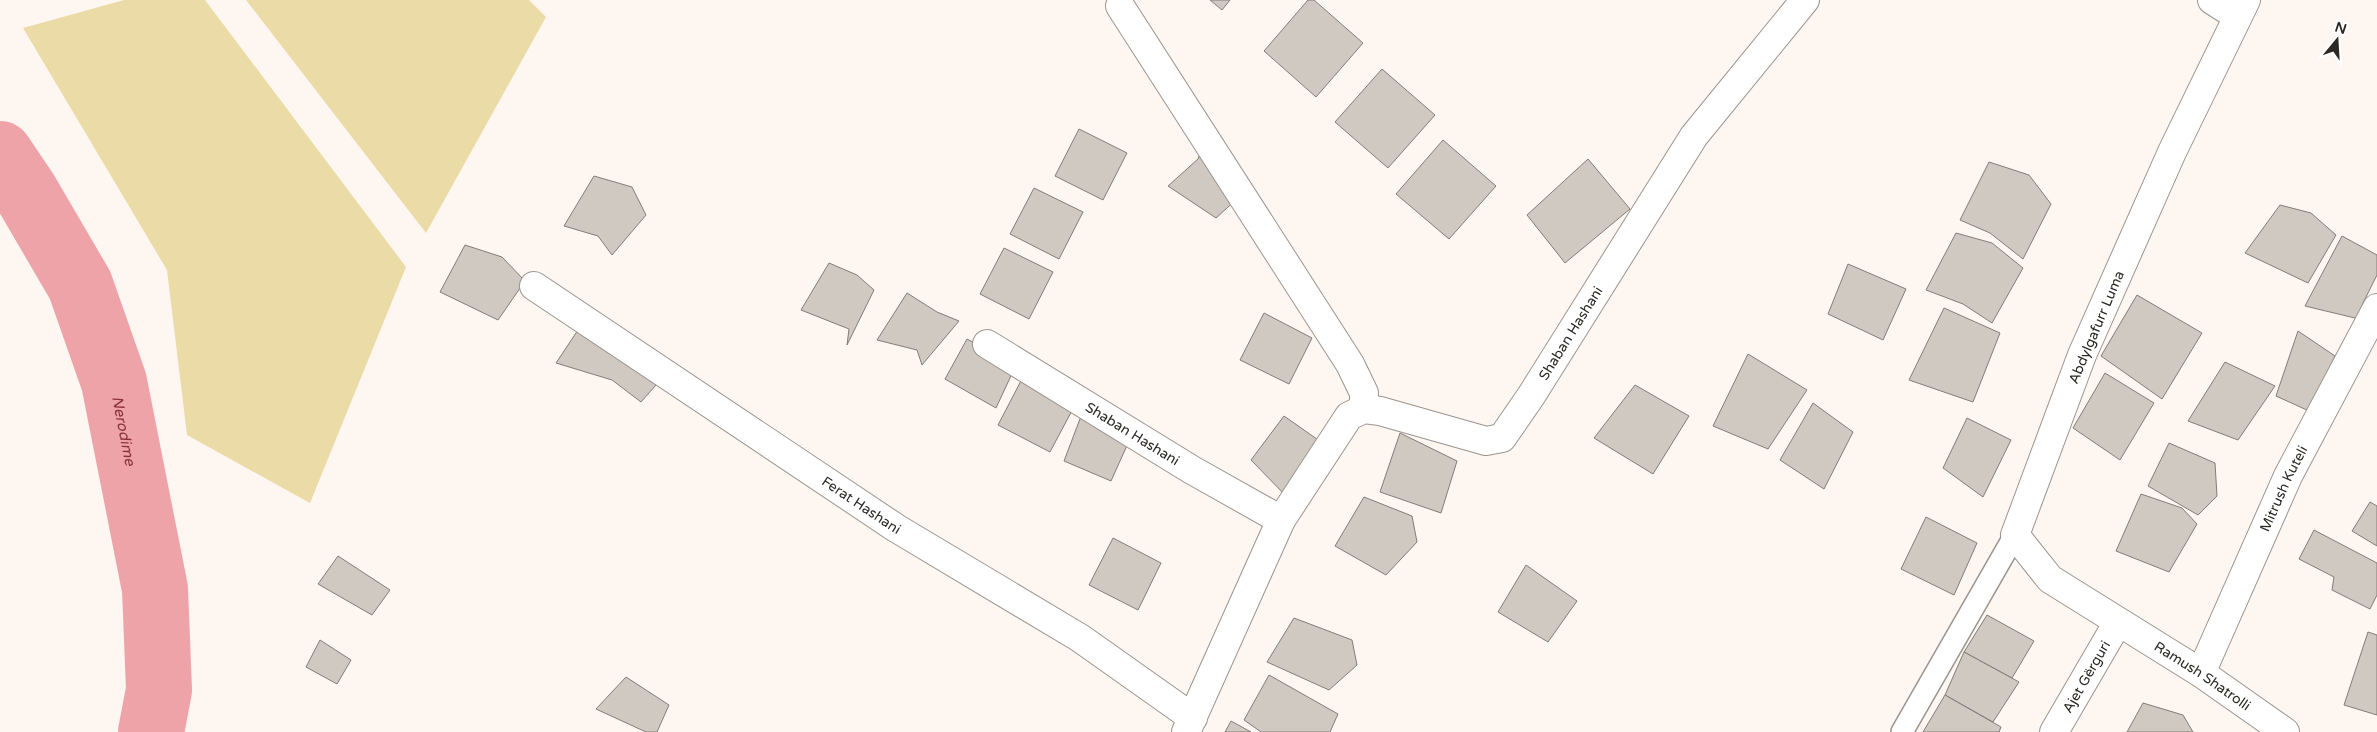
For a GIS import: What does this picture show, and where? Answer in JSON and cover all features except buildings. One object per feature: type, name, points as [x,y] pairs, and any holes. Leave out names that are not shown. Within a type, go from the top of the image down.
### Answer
[{"type":"street","name":"Shaban Hashani","points":[[1364,409],[1380,411],[1486,441],[1502,438],[1531,396],[1694,136],[1805,0]]},
{"type":"street","points":[[2212,0],[2242,8]]},
{"type":"street","points":[[1120,6],[1350,364],[1364,393],[1364,409],[1349,416],[1281,520],[1189,725]]},
{"type":"street","name":"Abdylgafurr Luma","points":[[2015,535],[2082,355],[2172,152],[2242,8]]},
{"type":"street","name":"Ferat Hashani","points":[[534,286],[896,528],[1080,638],[1189,725]]},
{"type":"street","name":"Mitrush Kuteli","points":[[2201,673],[2288,476],[2377,308]]},
{"type":"street","name":"Shaban Hashani","points":[[987,344],[1192,470],[1281,520]]},
{"type":"street","points":[[2015,535],[2050,580],[2118,622]]},
{"type":"street","name":"Ramush Shatrolli","points":[[2118,622],[2201,673],[2285,732]]},
{"type":"street","name":"Ajet Gërguri","points":[[2054,732],[2118,622]]},
{"type":"lane","points":[[1902,732],[2015,535]]},
{"type":"shaded area","points":[[124,0],[205,0],[406,267],[310,503],[187,435],[167,270],[23,28]]},
{"type":"shaded area","points":[[246,0],[529,0],[546,17],[426,233]]},
{"type":"waterway","name":"Nerodime","points":[[0,154],[25,191],[80,285],[114,382],[155,589],[159,690],[151,732]]}]
